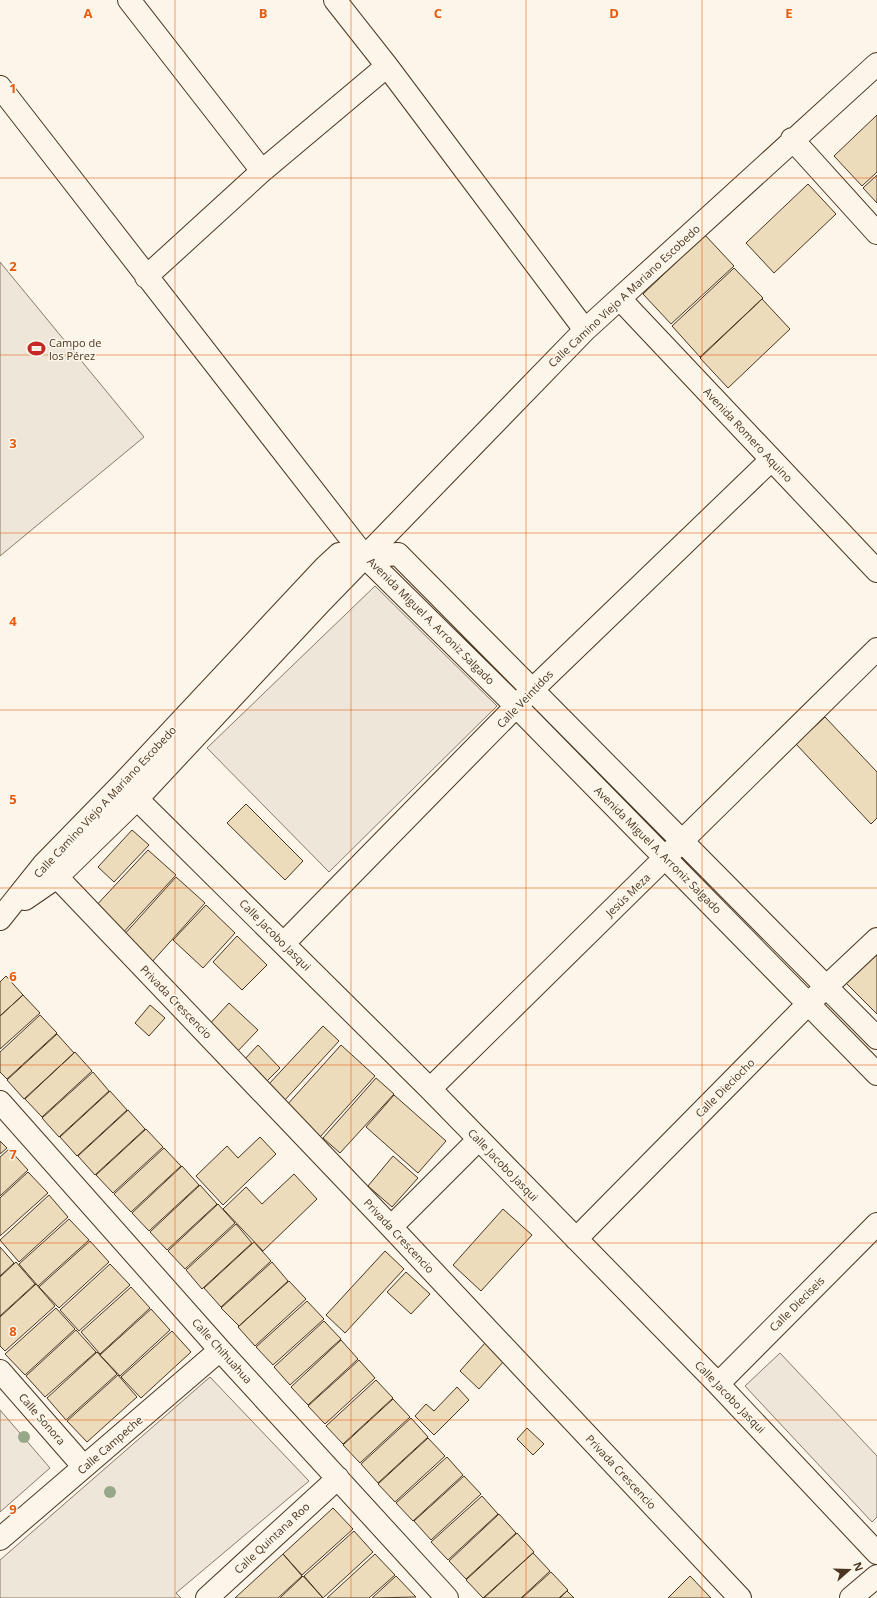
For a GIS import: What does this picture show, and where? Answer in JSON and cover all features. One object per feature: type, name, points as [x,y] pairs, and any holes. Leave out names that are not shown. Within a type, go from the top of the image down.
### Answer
[{"type":"street","points":[[128,0],[262,171]]},
{"type":"street","points":[[335,0],[387,66],[585,330]]},
{"type":"street","name":"Calle Camino Viejo A Mariano Escobedo","points":[[3,915],[57,877],[137,799],[364,557],[585,330],[792,139],[877,64]]},
{"type":"street","points":[[146,277],[262,171],[387,66]]},
{"type":"street","points":[[0,87],[364,557]]},
{"type":"street","points":[[792,139],[877,233]]},
{"type":"street","name":"Avenida Romero Aquino","points":[[620,298],[877,571]]},
{"type":"street","name":"Calle Veintidos","points":[[284,943],[532,690],[771,460]]},
{"type":"street","name":"Calle Camino Viejo A Mariano Escobedo","points":[[3,915],[44,865],[325,567],[339,554],[364,557]]},
{"type":"street","name":"Avenida Miguel A. Arroniz Salgado","points":[[364,557],[398,554],[877,1038]]},
{"type":"street","name":"Avenida Miguel A. Arroniz Salgado","points":[[364,557],[517,707],[877,1074]]},
{"type":"street","name":"Jesús Meza","points":[[430,1089],[683,842],[877,649]]},
{"type":"street","name":"Calle Jacobo Jasqui","points":[[122,784],[430,1089],[875,1546]]},
{"type":"street","name":"Privada Crescencio","points":[[57,877],[391,1227],[740,1598]]},
{"type":"street","name":"Calle Dieciocho","points":[[576,1239],[826,986],[877,939]]},
{"type":"street","name":"Calle Chihuahua","points":[[0,1102],[220,1350],[447,1598]]},
{"type":"street","points":[[391,1227],[479,1139]]},
{"type":"street","name":"Calle Dieciseis","points":[[718,1384],[877,1224]]},
{"type":"street","name":"Calle Campeche","points":[[0,1539],[220,1350]]},
{"type":"street","name":"Calle Sonora","points":[[0,1370],[84,1467]]},
{"type":"street","name":"Calle Quintana Roo","points":[[207,1598],[338,1478]]},
{"type":"street","points":[[851,1598],[877,1576]]},
{"type":"shaded area","name":"Campo de los Pérez","points":[[0,262],[144,437],[0,556]]},
{"type":"shaded area","points":[[375,586],[497,706],[329,872],[207,748]]},
{"type":"shaded area","points":[[780,1353],[877,1456],[877,1517],[872,1522],[745,1386]]},
{"type":"shaded area","points":[[210,1377],[309,1481],[176,1593],[181,1598],[0,1598],[0,1560]]},
{"type":"shaded area","points":[[0,1410],[50,1468],[0,1512]]},
{"type":"building","points":[[877,115],[877,172],[862,186],[834,156]]},
{"type":"building","points":[[877,175],[877,203],[863,188]]},
{"type":"building","points":[[808,184],[836,214],[774,273],[746,243]]},
{"type":"building","points":[[705,235],[734,266],[671,324],[643,294]]},
{"type":"building","points":[[734,268],[763,298],[700,357],[672,326]]},
{"type":"building","points":[[762,299],[790,329],[728,388],[700,358]]},
{"type":"building","points":[[825,717],[877,772],[877,818],[871,824],[796,744]]},
{"type":"building","points":[[246,804],[303,861],[285,880],[227,823]]},
{"type":"building","points":[[132,830],[149,845],[114,882],[98,867]]},
{"type":"building","points":[[148,850],[176,875],[120,936],[92,910]]},
{"type":"building","points":[[176,877],[205,903],[151,963],[122,937]]},
{"type":"building","points":[[206,905],[235,933],[203,968],[173,940]]},
{"type":"building","points":[[237,936],[267,965],[242,990],[213,962]]},
{"type":"building","points":[[877,952],[877,1014],[845,982]]},
{"type":"building","points":[[6,976],[23,995],[0,1016],[0,982]]},
{"type":"building","points":[[23,995],[40,1013],[0,1049],[0,1016]]},
{"type":"building","points":[[229,1003],[258,1030],[234,1055],[206,1028]]},
{"type":"building","points":[[150,1005],[165,1018],[149,1036],[135,1023]]},
{"type":"building","points":[[40,1015],[57,1033],[7,1079],[0,1072],[0,1052]]},
{"type":"building","points":[[323,1026],[339,1041],[284,1101],[268,1085]]},
{"type":"building","points":[[57,1034],[74,1053],[24,1099],[7,1080]]},
{"type":"building","points":[[258,1045],[280,1068],[264,1084],[242,1062]]},
{"type":"building","points":[[341,1045],[375,1076],[320,1137],[286,1106]]},
{"type":"building","points":[[75,1052],[92,1071],[42,1117],[25,1099]]},
{"type":"building","points":[[93,1072],[109,1091],[59,1137],[42,1118]]},
{"type":"building","points":[[376,1078],[394,1094],[340,1153],[323,1138]]},
{"type":"building","points":[[110,1091],[127,1110],[77,1156],[60,1137]]},
{"type":"building","points":[[394,1095],[446,1141],[418,1173],[366,1127]]},
{"type":"building","points":[[128,1110],[145,1129],[95,1175],[78,1156]]},
{"type":"building","points":[[146,1129],[163,1147],[113,1193],[96,1175]]},
{"type":"building","points":[[260,1137],[276,1154],[223,1205],[196,1176],[227,1146],[238,1158]]},
{"type":"building","points":[[0,1141],[7,1148],[0,1154]]},
{"type":"building","points":[[164,1148],[181,1166],[131,1212],[114,1194]]},
{"type":"building","points":[[9,1149],[28,1170],[0,1196],[0,1157]]},
{"type":"building","points":[[393,1156],[418,1178],[392,1207],[368,1186]]},
{"type":"building","points":[[182,1166],[199,1185],[149,1231],[132,1213]]},
{"type":"building","points":[[28,1172],[48,1193],[0,1236],[0,1198]]},
{"type":"building","points":[[294,1174],[317,1199],[263,1251],[223,1209],[246,1187],[262,1204]]},
{"type":"building","points":[[200,1185],[217,1204],[167,1250],[150,1232]]},
{"type":"building","points":[[49,1195],[68,1217],[19,1262],[0,1240]]},
{"type":"building","points":[[218,1204],[235,1223],[185,1269],[168,1251]]},
{"type":"building","points":[[503,1209],[532,1235],[481,1291],[453,1265]]},
{"type":"building","points":[[69,1219],[89,1240],[38,1286],[19,1264]]},
{"type":"building","points":[[236,1224],[252,1243],[202,1289],[186,1270]]},
{"type":"building","points":[[90,1241],[109,1262],[59,1308],[39,1287]]},
{"type":"building","points":[[254,1242],[271,1261],[221,1307],[204,1288]]},
{"type":"building","points":[[0,1247],[14,1263],[0,1276]]},
{"type":"building","points":[[385,1251],[404,1269],[345,1333],[326,1315]]},
{"type":"building","points":[[16,1262],[35,1284],[0,1316],[0,1277]]},
{"type":"building","points":[[272,1262],[288,1281],[239,1326],[221,1308]]},
{"type":"building","points":[[110,1264],[130,1285],[79,1331],[60,1310]]},
{"type":"building","points":[[406,1272],[430,1294],[411,1314],[387,1292]]},
{"type":"building","points":[[289,1281],[306,1299],[255,1346],[238,1327]]},
{"type":"building","points":[[36,1284],[55,1306],[5,1351],[0,1346],[0,1317]]},
{"type":"building","points":[[131,1287],[150,1308],[100,1354],[81,1332]]},
{"type":"building","points":[[307,1301],[324,1319],[273,1365],[256,1347]]},
{"type":"building","points":[[56,1308],[75,1329],[25,1375],[5,1354]]},
{"type":"building","points":[[151,1309],[170,1330],[120,1376],[100,1355]]},
{"type":"building","points":[[324,1321],[341,1339],[290,1385],[274,1367]]},
{"type":"building","points":[[76,1330],[96,1352],[45,1397],[26,1376]]},
{"type":"building","points":[[172,1331],[191,1352],[141,1398],[121,1377]]},
{"type":"building","points":[[341,1340],[358,1359],[308,1405],[291,1387]]},
{"type":"building","points":[[485,1343],[504,1361],[479,1389],[460,1371]]},
{"type":"building","points":[[97,1352],[117,1374],[66,1420],[47,1398]]},
{"type":"building","points":[[359,1360],[375,1378],[325,1424],[308,1406]]},
{"type":"building","points":[[118,1375],[137,1397],[87,1442],[67,1421]]},
{"type":"building","points":[[376,1380],[393,1398],[343,1444],[326,1426]]},
{"type":"building","points":[[457,1387],[469,1400],[434,1435],[415,1416],[426,1404],[434,1411]]},
{"type":"building","points":[[393,1399],[410,1417],[360,1463],[343,1445]]},
{"type":"building","points":[[411,1418],[428,1437],[378,1483],[361,1464]]},
{"type":"building","points":[[527,1428],[544,1444],[533,1455],[517,1439]]},
{"type":"building","points":[[428,1438],[445,1456],[395,1502],[378,1484]]},
{"type":"building","points":[[447,1457],[463,1475],[413,1521],[396,1503]]},
{"type":"building","points":[[464,1476],[481,1494],[431,1540],[414,1521]]},
{"type":"building","points":[[482,1496],[498,1514],[448,1560],[431,1542]]},
{"type":"building","points":[[333,1508],[353,1529],[302,1575],[283,1554]]},
{"type":"building","points":[[499,1514],[516,1533],[466,1579],[449,1561]]},
{"type":"building","points":[[354,1531],[373,1552],[323,1598],[304,1576]]},
{"type":"building","points":[[517,1533],[534,1552],[483,1598],[466,1580]]},
{"type":"building","points":[[533,1553],[550,1571],[521,1598],[484,1598]]},
{"type":"building","points":[[283,1554],[302,1576],[278,1598],[235,1598]]},
{"type":"building","points":[[375,1554],[395,1575],[369,1598],[327,1598]]},
{"type":"building","points":[[551,1572],[568,1590],[559,1598],[522,1598]]},
{"type":"building","points":[[303,1576],[323,1598],[280,1598]]},
{"type":"building","points":[[396,1576],[416,1597],[372,1598]]},
{"type":"building","points":[[690,1576],[711,1598],[668,1598]]},
{"type":"building","points":[[567,1591],[574,1598],[560,1598]]},
{"type":"place","name":"Campo de los Pérez","points":[[36,349]]}]
